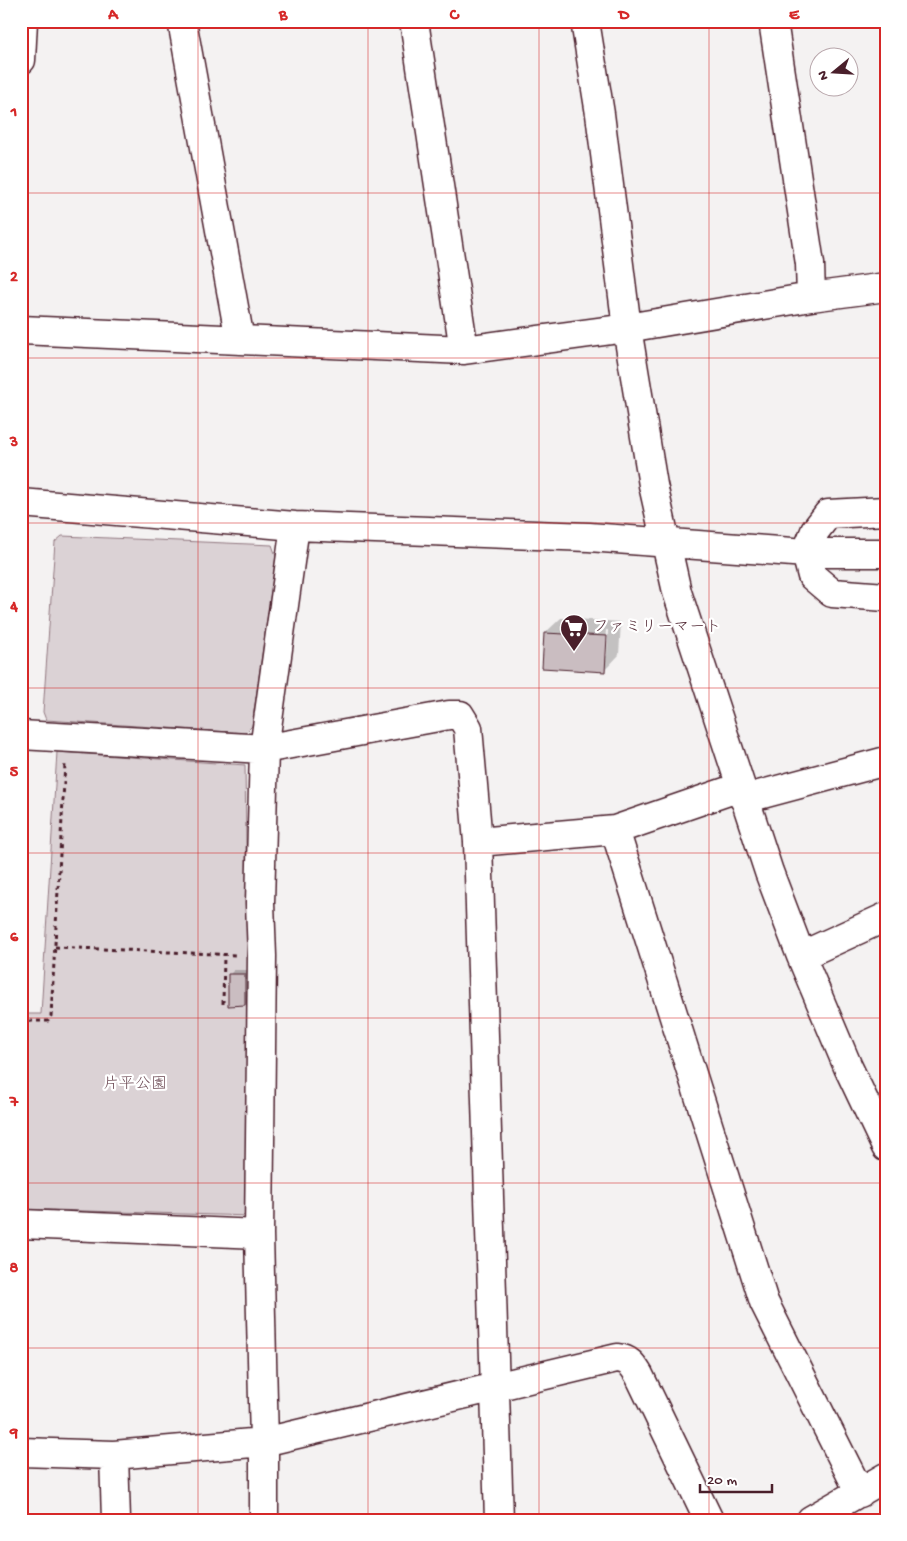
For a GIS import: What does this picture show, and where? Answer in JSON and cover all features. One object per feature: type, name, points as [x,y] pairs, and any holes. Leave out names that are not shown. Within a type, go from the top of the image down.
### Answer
[{"type":"street","points":[[21,60],[23,21]]},
{"type":"street","points":[[182,21],[240,340]]},
{"type":"street","points":[[414,21],[464,350]]},
{"type":"street","points":[[585,21],[600,114],[627,328],[653,485],[677,592],[742,793],[801,956],[848,1066],[886,1147]]},
{"type":"street","points":[[773,21],[810,264],[811,297]]},
{"type":"street","points":[[21,330],[464,350],[627,328],[886,286]]},
{"type":"street","points":[[21,504],[295,526],[589,537],[806,553],[886,553]]},
{"type":"street","points":[[886,510],[828,514],[815,531],[806,553],[812,576],[832,593],[886,597]]},
{"type":"street","points":[[264,1520],[264,1442],[258,1234],[262,956],[260,903],[264,749],[295,526]]},
{"type":"street","points":[[21,735],[264,749],[449,715],[460,715],[468,728],[478,842],[499,1520]]},
{"type":"street","points":[[478,842],[615,830],[742,793],[886,761]]},
{"type":"street","points":[[615,830],[764,1302],[860,1493]]},
{"type":"street","points":[[801,956],[886,917]]},
{"type":"street","points":[[21,1224],[258,1234]]},
{"type":"street","points":[[21,1452],[114,1455],[264,1442],[617,1358],[625,1359],[633,1365],[639,1375],[709,1520]]},
{"type":"street","points":[[114,1455],[116,1520]]},
{"type":"street","points":[[811,1520],[886,1477]]},
{"type":"path","points":[[21,1021],[48,1020],[51,1016],[66,737]]},
{"type":"path","points":[[55,947],[262,956]]},
{"type":"path","points":[[223,1004],[224,954]]},
{"type":"green space","points":[[62,536],[272,545],[276,556],[252,726],[245,733],[46,720],[43,712],[55,542]]},
{"type":"green space","name":"片平公園","points":[[57,752],[245,765],[251,1216],[21,1209],[21,1014],[41,1014]]},
{"type":"building","name":"ファミリーマート","points":[[544,633],[607,636],[605,672],[542,668]]},
{"type":"building","points":[[228,974],[245,974],[245,1005],[228,1006]]},
{"type":"place","name":"ファミリーマート","points":[[574,652]]}]
